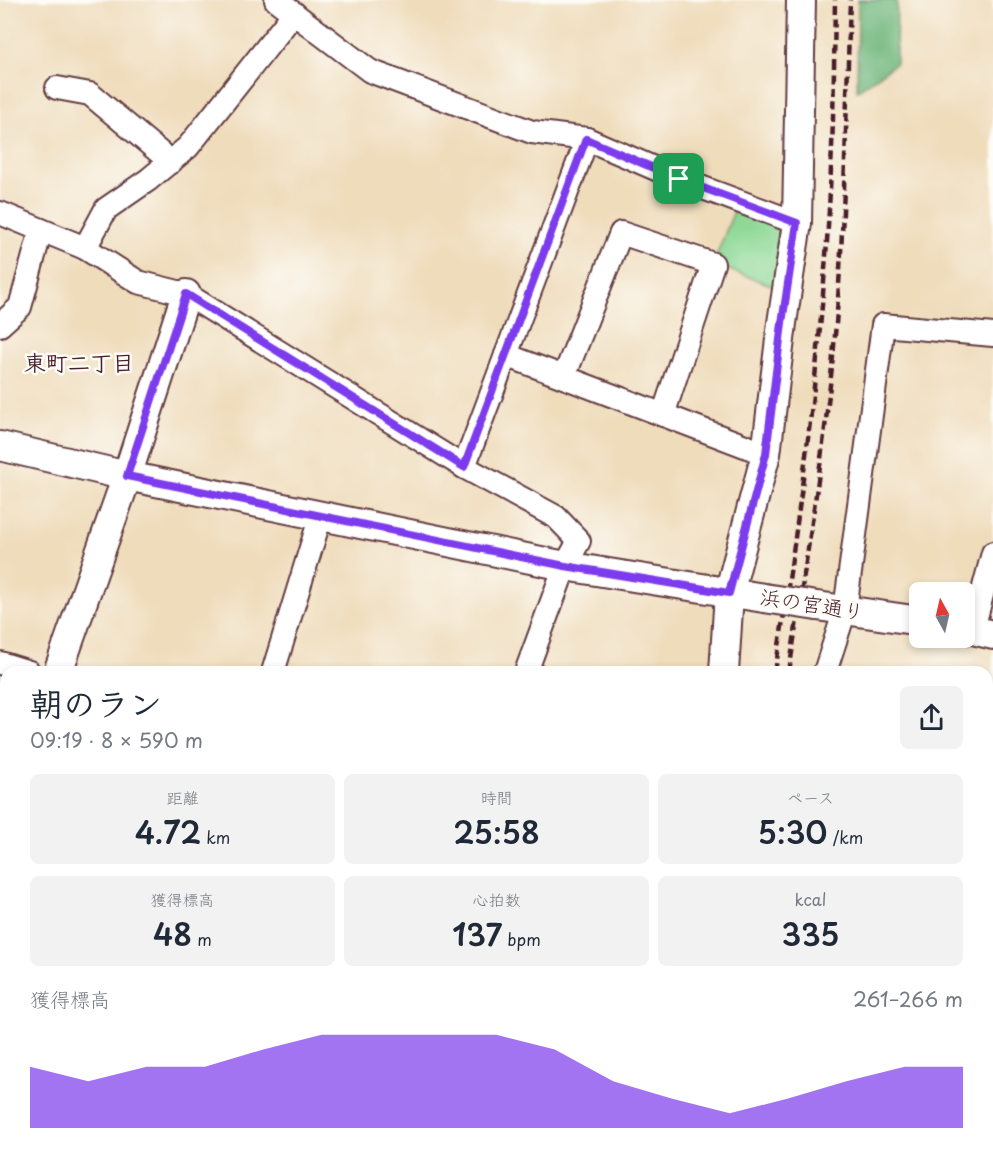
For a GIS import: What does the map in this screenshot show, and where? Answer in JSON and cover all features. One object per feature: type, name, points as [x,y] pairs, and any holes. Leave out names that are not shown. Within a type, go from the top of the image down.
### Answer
[{"type":"street","points":[[724,666],[729,593],[766,454],[797,223],[801,0]]},
{"type":"street","points":[[85,248],[106,209],[148,180],[188,147],[285,7],[370,71],[532,132],[586,139],[679,179],[797,223]]},
{"type":"street","points":[[57,88],[90,94],[171,162]]},
{"type":"street","points":[[464,467],[586,139]]},
{"type":"street","points":[[0,213],[85,248],[138,282],[186,294],[464,467],[556,517],[579,540],[565,566],[528,666]]},
{"type":"street","points":[[0,325],[20,307],[41,230]]},
{"type":"street","points":[[564,377],[621,233],[713,264],[663,415]]},
{"type":"street","points":[[60,666],[127,476],[186,294]]},
{"type":"street","points":[[827,666],[845,610],[883,325],[993,335]]},
{"type":"street","points":[[506,355],[766,454]]},
{"type":"street","name":"浜の宮通り","points":[[0,446],[127,476],[321,514],[565,566],[909,619]]},
{"type":"street","points":[[275,666],[321,514]]},
{"type":"street","points":[[977,631],[993,553]]},
{"type":"green space","points":[[858,0],[897,0],[896,63],[857,91]]},
{"type":"green space","points":[[738,201],[797,223],[787,291],[713,264]]},
{"type":"railway","points":[[776,666],[802,484],[823,295],[832,147],[835,0]]},
{"type":"railway","points":[[790,666],[821,462],[835,335],[843,210],[850,0]]},
{"type":"district","name":"東町二丁目","points":[[79,363]]},
{"type":"route","points":[[586,139],[679,179],[797,223],[766,454],[729,593],[565,566],[321,514],[127,476],[186,294],[464,467],[586,139]]}]
